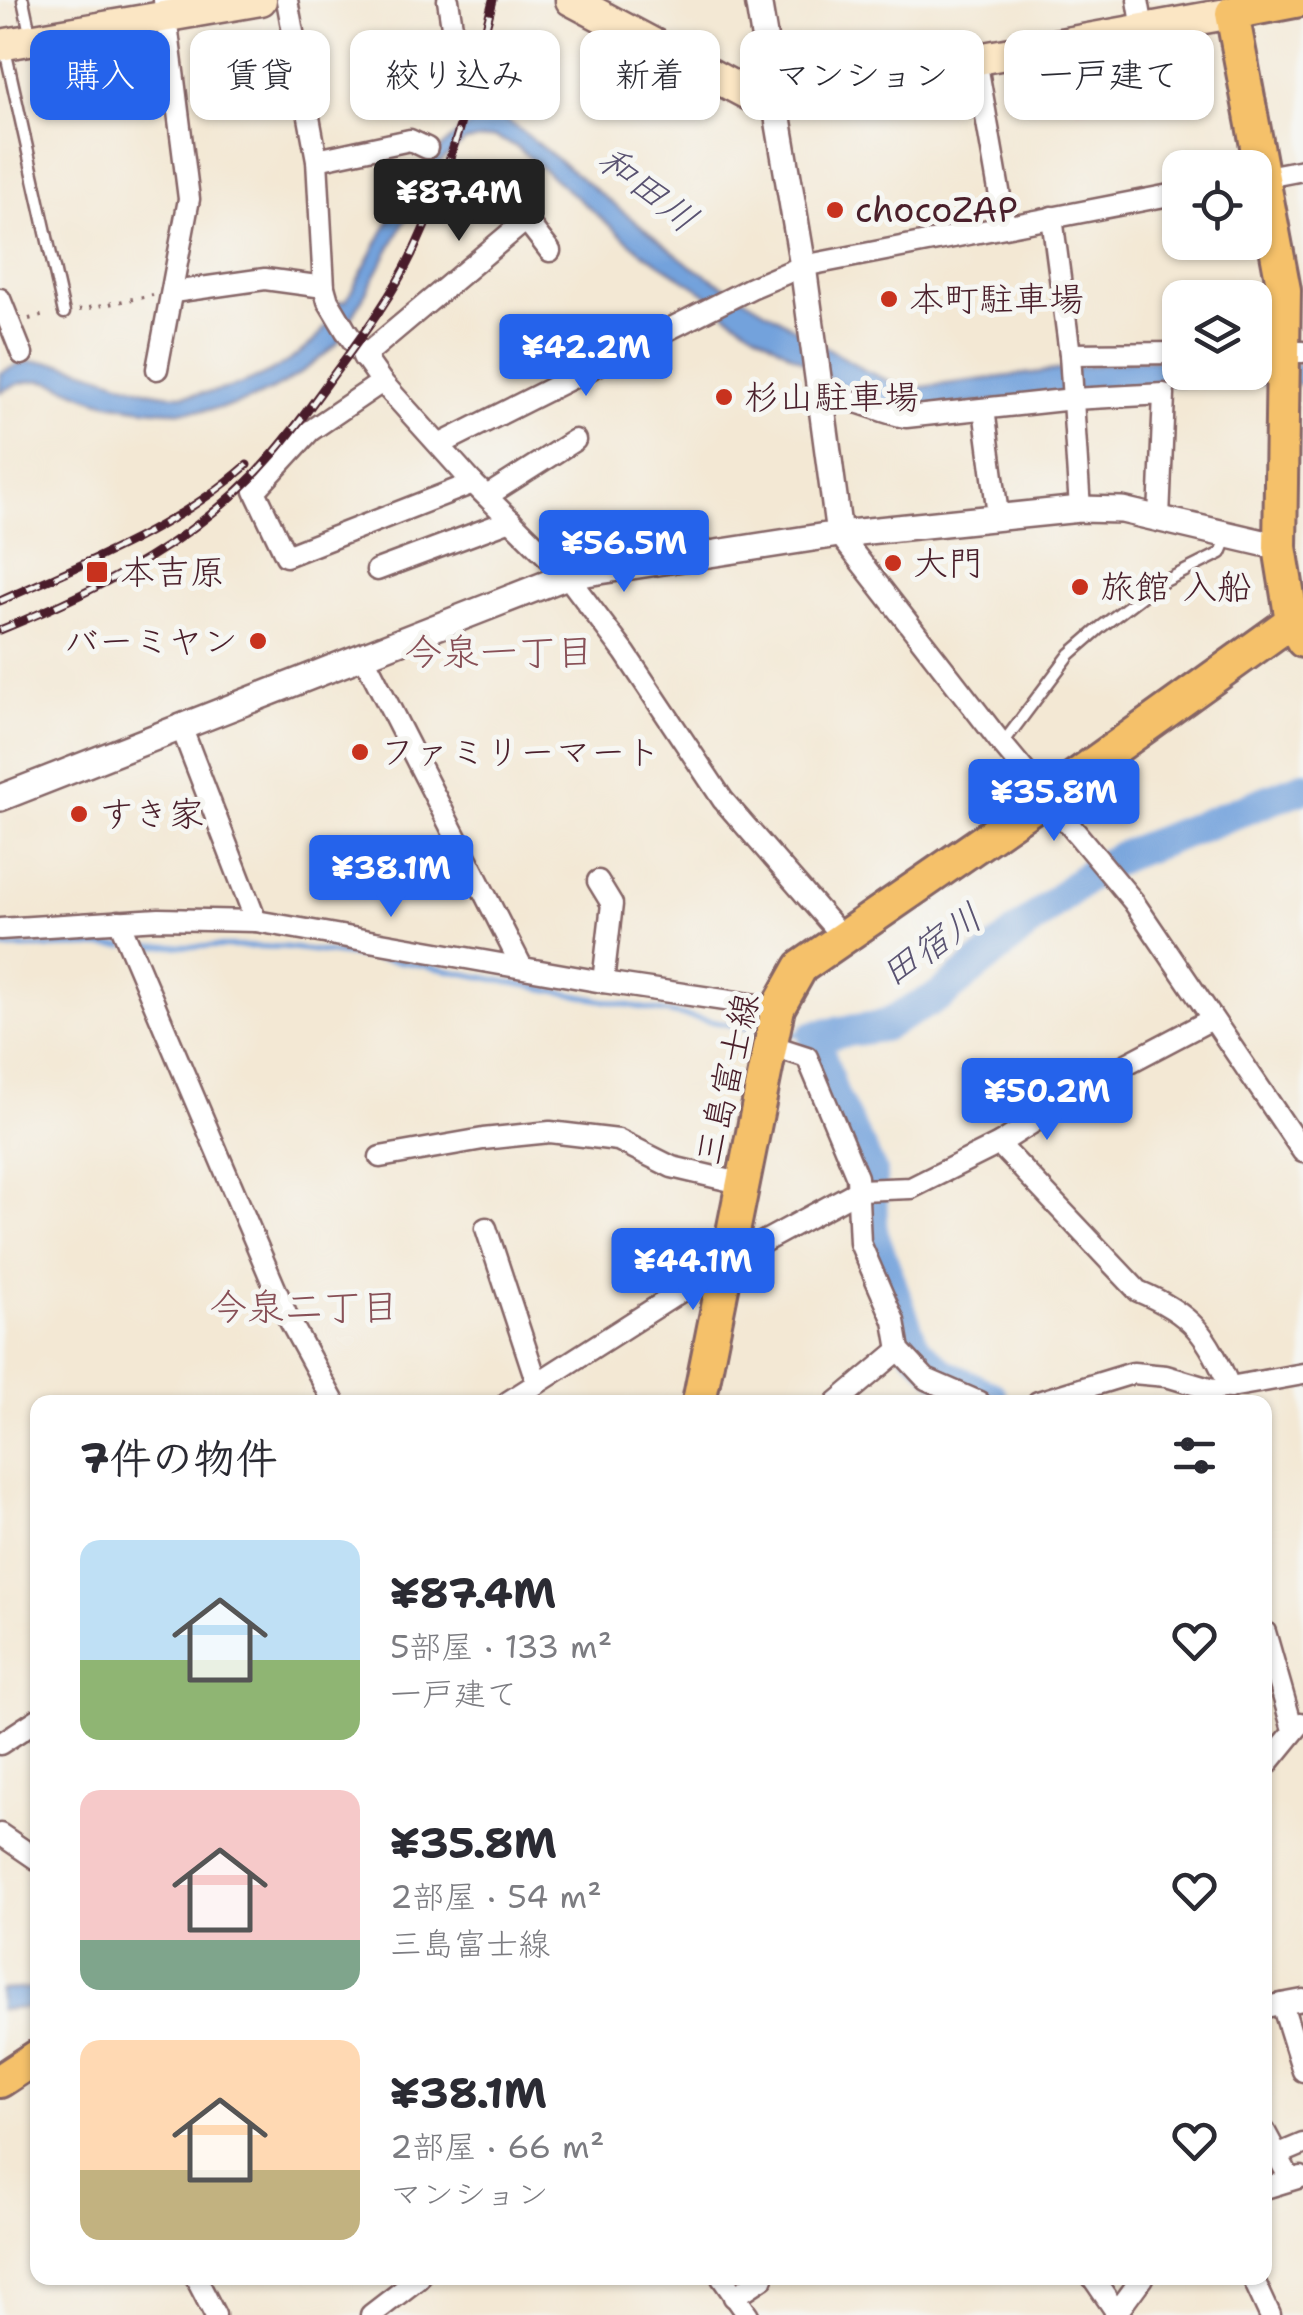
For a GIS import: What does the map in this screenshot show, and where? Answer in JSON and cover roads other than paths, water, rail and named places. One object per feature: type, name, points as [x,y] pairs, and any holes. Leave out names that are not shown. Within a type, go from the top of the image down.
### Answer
[{"type":"main road","points":[[12,43],[165,8],[261,0]]},
{"type":"main road","points":[[571,0],[740,90]]},
{"type":"main road","points":[[984,57],[1141,14],[1300,0]]},
{"type":"main road","name":"三島富士線","points":[[1237,8],[1255,150]]},
{"type":"main road","name":"三島富士線","points":[[701,1395],[775,1029],[800,967],[1299,620],[1280,547],[1284,290],[1272,238]]},
{"type":"main road","points":[[0,2080],[30,2061]]},
{"type":"street","points":[[287,0],[317,160],[326,294],[346,331],[382,382],[480,490],[567,576],[723,800],[844,940]]},
{"type":"street","points":[[448,0],[452,30]]},
{"type":"street","points":[[758,0],[763,30]]},
{"type":"street","points":[[157,368],[189,199],[165,8]]},
{"type":"street","points":[[984,105],[1005,226]]},
{"type":"street","points":[[779,120],[839,534],[1002,744],[1133,901],[1303,1152]]},
{"type":"street","points":[[317,160],[410,140],[426,148]]},
{"type":"street","points":[[1272,176],[1303,170]]},
{"type":"street","points":[[440,444],[802,266],[1162,196]]},
{"type":"street","points":[[1052,217],[1070,360],[1080,509]]},
{"type":"street","points":[[363,357],[526,220],[550,251]]},
{"type":"street","points":[[173,292],[265,279],[326,294]]},
{"type":"street","points":[[0,299],[22,354]]},
{"type":"street","points":[[1070,360],[1162,354]]},
{"type":"street","points":[[382,382],[310,431],[255,491],[286,556],[480,490],[575,440]]},
{"type":"street","points":[[822,401],[843,397],[906,417],[1072,396],[1164,394],[1159,518]]},
{"type":"street","points":[[984,408],[998,515]]},
{"type":"street","points":[[0,798],[567,576],[839,534],[1080,509],[1122,510],[1280,547]]},
{"type":"street","points":[[377,570],[511,520]]},
{"type":"street","points":[[364,657],[522,967]]},
{"type":"street","points":[[182,729],[256,921]]},
{"type":"street","points":[[598,881],[612,904],[603,982]]},
{"type":"street","points":[[120,921],[286,1314],[330,1395]]},
{"type":"street","points":[[0,929],[120,921],[256,921],[603,982],[775,1029],[807,1058],[857,1177],[860,1243],[894,1321],[899,1350],[926,1379],[963,1395]]},
{"type":"street","points":[[519,1395],[730,1260],[859,1190],[911,1188],[999,1144],[1118,1068],[1212,1019]]},
{"type":"street","points":[[380,1158],[483,1139],[550,1132],[618,1140],[672,1167],[744,1184]]},
{"type":"street","points":[[999,1144],[1138,1292],[1174,1310],[1210,1342],[1219,1393]]},
{"type":"street","points":[[486,1228],[537,1384]]},
{"type":"street","points":[[845,1395],[899,1350]]},
{"type":"street","points":[[1061,1395],[1133,1373],[1166,1376],[1219,1393],[1303,1374]]},
{"type":"street","points":[[1272,1652],[1298,1726],[1272,1758]]},
{"type":"street","points":[[0,1744],[30,1724]]},
{"type":"street","points":[[0,1834],[30,1855]]},
{"type":"street","points":[[1283,2004],[1303,2071]]},
{"type":"street","points":[[1277,2154],[1303,2144]]},
{"type":"street","points":[[1272,2145],[1297,2178],[1272,2186]]},
{"type":"street","points":[[199,2285],[214,2315]]},
{"type":"street","points":[[370,2315],[410,2285]]},
{"type":"street","points":[[726,2285],[748,2315]]},
{"type":"street","points":[[734,2297],[752,2285]]},
{"type":"street","points":[[1097,2285],[1116,2314],[1137,2285]]},
{"type":"street","points":[[1256,2285],[1270,2315]]},
{"type":"lane","points":[[23,0],[12,43],[64,311]]},
{"type":"lane","points":[[1002,744],[1080,645],[1154,586],[1221,553],[1228,535]]},
{"type":"water","points":[[478,120],[506,120],[691,266],[866,371],[907,389],[1136,360],[1162,360],[1162,385],[908,410],[880,405],[837,383],[725,313],[705,293],[640,251],[517,147],[495,137],[465,141],[435,166],[338,343],[285,383],[232,405],[175,411],[109,403],[45,381],[18,384],[0,392],[0,373],[29,362],[75,367],[170,394],[237,386],[279,367],[314,341],[339,302],[346,301],[403,197],[460,131]]},
{"type":"water","points":[[1272,363],[1303,365],[1303,384],[1272,384]]},
{"type":"water","points":[[921,1348],[947,1372],[997,1395],[980,1395],[956,1385],[913,1352]]},
{"type":"water","points":[[30,1988],[30,2008],[0,2010],[0,1990]]},
{"type":"waterway","name":"田宿川","points":[[987,1395],[943,1374],[914,1348],[872,1232],[871,1171],[833,1096],[814,1036],[883,1026],[941,995],[1092,872],[1123,856],[1303,787]]},
{"type":"waterway","points":[[0,948],[124,946]]},
{"type":"waterway","points":[[135,946],[284,947],[409,963],[762,1031]]},
{"type":"waterway","points":[[788,1033],[814,1036]]},
{"type":"railway","points":[[0,630],[112,579],[182,536],[245,484],[295,427],[394,288],[426,224],[449,161],[493,0]]},
{"type":"railway","points":[[0,601],[160,526],[247,465]]},
{"type":"place","name":"chocoZAP","points":[[835,210]]},
{"type":"place","name":"本町駐車場","points":[[889,299]]},
{"type":"place","name":"杉山駐車場","points":[[724,397]]},
{"type":"place","name":"大門","points":[[893,563]]},
{"type":"place","name":"本吉原","points":[[97,572]]},
{"type":"place","name":"旅館 入船","points":[[1080,587]]},
{"type":"place","name":"バーミヤン","points":[[258,641]]},
{"type":"place","name":"ファミリーマート","points":[[360,752]]},
{"type":"place","name":"すき家","points":[[79,814]]},
{"type":"district","name":"今泉一丁目","points":[[499,652]]},
{"type":"district","name":"今泉二丁目","points":[[304,1307]]},
{"type":"water label","name":"和田川","points":[[648,189]]}]
